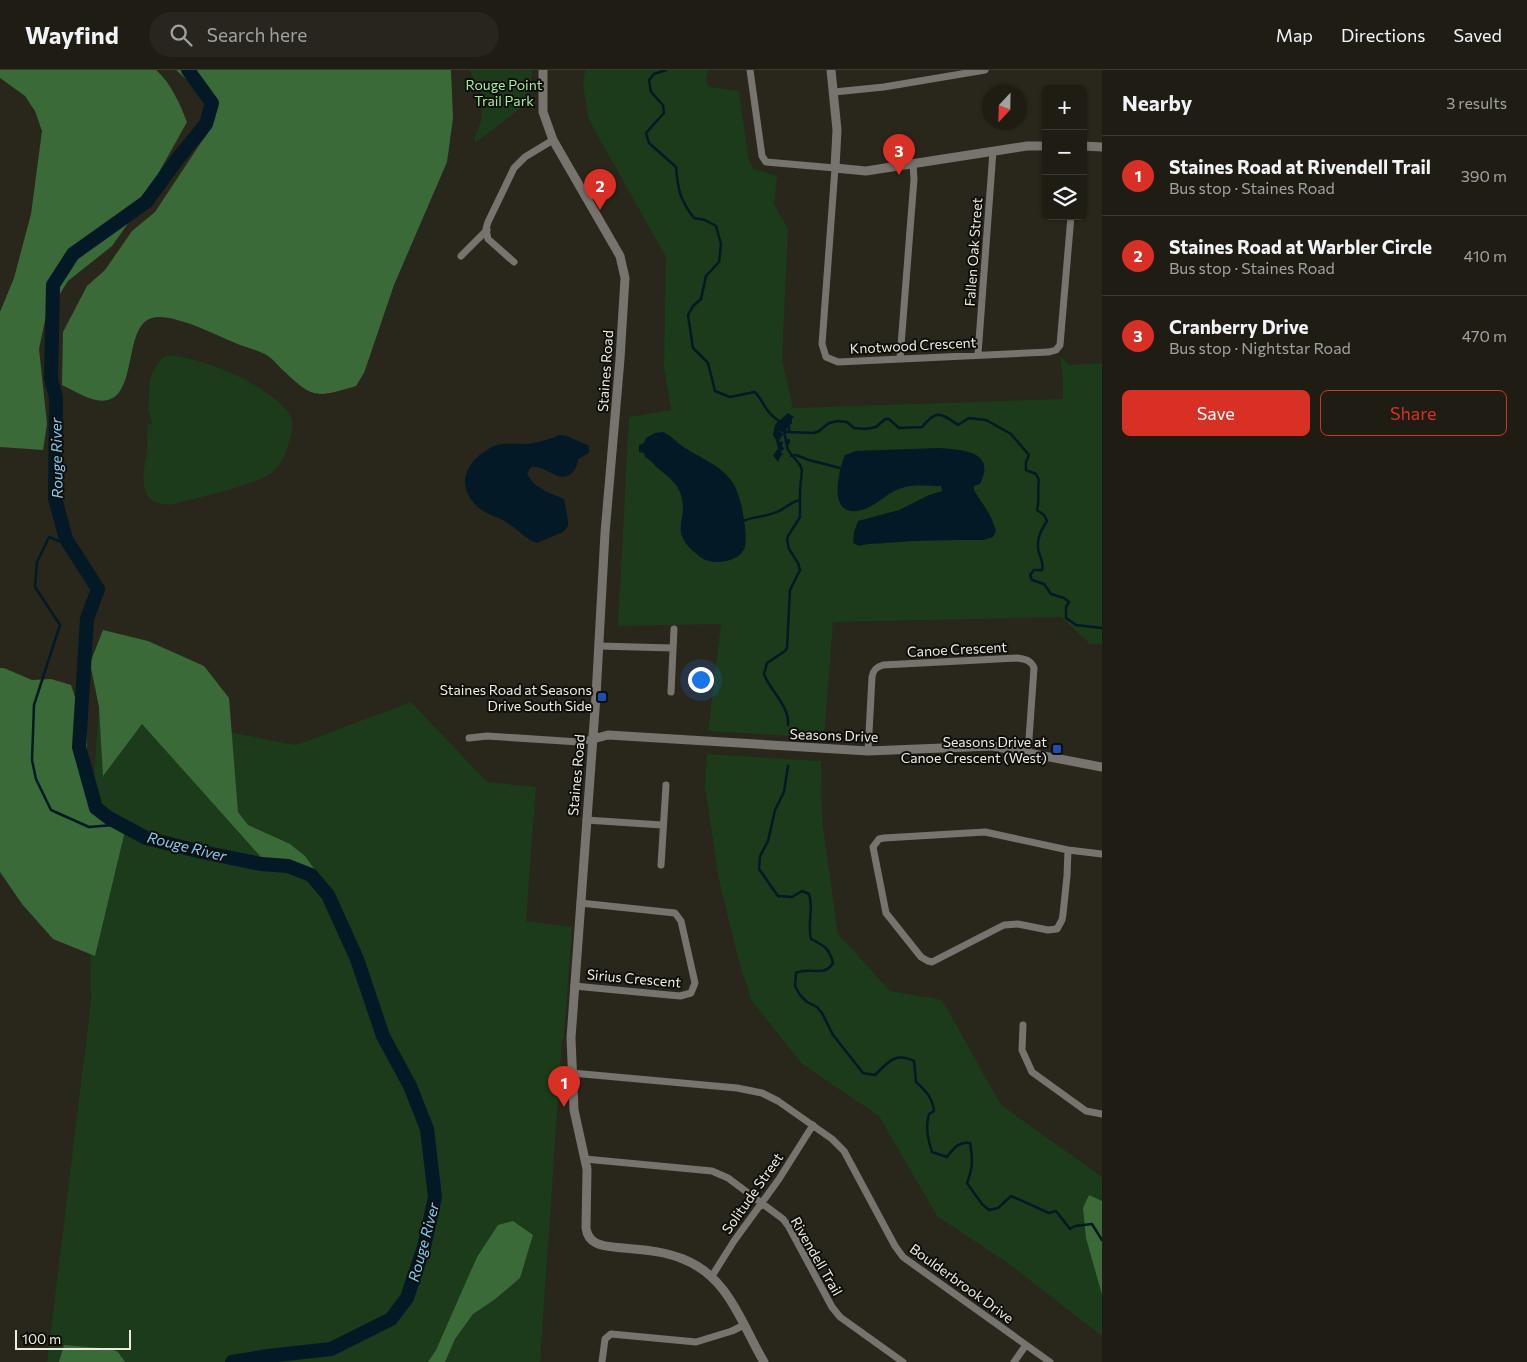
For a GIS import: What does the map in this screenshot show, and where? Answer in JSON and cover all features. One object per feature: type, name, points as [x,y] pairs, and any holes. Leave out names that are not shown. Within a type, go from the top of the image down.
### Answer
[{"type":"street","name":"Staines Road","points":[[543,70],[543,112],[553,140],[620,256],[625,278],[605,533],[593,739],[570,1038],[574,1110],[585,1159],[588,1193],[586,1225],[588,1235],[592,1240],[603,1246],[674,1255],[712,1276],[724,1288],[764,1362]]},
{"type":"street","points":[[750,70],[762,156],[766,162],[866,171],[1027,146],[1042,146]]},
{"type":"street","points":[[831,70],[837,130],[835,168]]},
{"type":"street","points":[[834,92],[985,70]]},
{"type":"street","points":[[514,262],[488,239],[488,222],[514,168],[525,157],[553,140]]},
{"type":"street","points":[[1087,146],[1102,147]]},
{"type":"street","name":"Fallen Oak Street","points":[[978,354],[993,151]]},
{"type":"street","points":[[900,358],[914,179],[913,164]]},
{"type":"street","name":"Knotwood Crescent","points":[[835,168],[822,344],[826,357],[838,362],[1049,352],[1056,350],[1060,344],[1071,220]]},
{"type":"street","points":[[461,256],[487,230]]},
{"type":"street","points":[[671,692],[674,629]]},
{"type":"street","points":[[599,646],[673,648]]},
{"type":"street","name":"Canoe Crescent","points":[[868,751],[872,677],[878,666],[1017,658],[1027,659],[1034,668],[1028,753]]},
{"type":"street","name":"Seasons Drive","points":[[593,739],[608,735],[868,751],[992,746],[1102,767]]},
{"type":"street","points":[[468,738],[487,736],[580,742],[593,739]]},
{"type":"street","points":[[661,865],[662,824],[666,784]]},
{"type":"street","points":[[586,820],[662,824]]},
{"type":"street","points":[[1068,850],[1063,914],[1062,920],[1056,929],[1018,924],[1004,926],[932,962],[921,957],[886,914],[873,847],[879,839],[884,838],[985,832],[1068,850],[1102,854]]},
{"type":"street","name":"Sirius Crescent","points":[[574,986],[680,996],[691,992],[695,983],[681,921],[675,913],[580,903]]},
{"type":"street","points":[[1023,1025],[1022,1050],[1032,1072],[1086,1111],[1102,1114]]},
{"type":"street","name":"Boulderbrook Drive","points":[[572,1073],[752,1090],[770,1096],[832,1139],[844,1151],[895,1246],[903,1257],[1050,1362]]},
{"type":"street","name":"Solitude Street","points":[[712,1276],[734,1241],[779,1178],[812,1125]]},
{"type":"street","name":"Rivendell Trail","points":[[585,1159],[712,1171],[728,1178],[777,1214],[789,1226],[836,1312],[845,1321],[903,1362]]},
{"type":"street","points":[[602,1362],[605,1339],[611,1334],[696,1342],[732,1331],[744,1325]]},
{"type":"street","points":[[1014,1362],[1026,1345]]},
{"type":"green space","points":[[0,70],[156,70],[171,87],[187,122],[139,208],[112,246],[68,281],[46,316],[39,349],[47,424],[43,450],[0,447],[0,312],[14,278],[31,214],[42,131],[35,111],[25,96],[0,78]]},
{"type":"green space","points":[[176,70],[451,70],[453,118],[447,162],[394,285],[364,373],[356,386],[324,394],[310,392],[265,354],[188,323],[157,317],[146,321],[139,330],[134,342],[124,384],[118,394],[103,401],[85,396],[62,385],[63,332],[87,286],[105,270],[132,231],[155,212],[208,133],[211,124],[210,110],[200,92]]},
{"type":"green space","name":"Rouge Point Trail Park","points":[[469,70],[532,70],[530,101],[475,143],[475,136],[482,119],[481,92]]},
{"type":"green space","points":[[585,70],[708,70],[706,82],[710,87],[739,91],[749,161],[754,169],[777,176],[774,204],[788,229],[782,360],[793,408],[1063,399],[1060,358],[1062,357],[1068,365],[1102,363],[1102,644],[1090,644],[1061,617],[833,622],[824,738],[708,731],[721,624],[618,626],[629,417],[671,410],[664,368],[666,257],[589,120],[583,86]],"holes":[[[792,417],[786,429],[786,445],[784,432],[782,430],[779,431],[779,441],[784,449],[780,452],[783,453],[778,461],[774,456],[778,449],[773,435],[775,426],[781,419]]]},
{"type":"green space","points":[[170,355],[209,364],[234,374],[257,387],[284,407],[292,420],[292,433],[285,454],[276,469],[269,475],[257,480],[169,505],[157,503],[148,496],[143,478],[147,425],[152,422],[148,410],[150,381],[152,373],[162,358]]},
{"type":"green space","points":[[103,630],[148,641],[204,666],[229,698],[238,812],[248,825],[290,844],[305,856],[317,873],[288,862],[261,857],[142,724],[103,776],[99,707],[90,663]]},
{"type":"green space","points":[[0,668],[32,680],[51,679],[71,685],[86,729],[88,773],[93,801],[102,818],[125,831],[95,956],[53,939],[22,904],[0,872]]},
{"type":"green space","points":[[411,702],[487,782],[536,787],[526,921],[572,927],[564,1037],[562,1041],[540,1362],[47,1362],[91,1002],[89,843],[99,707],[296,745]]},
{"type":"green space","points":[[707,754],[821,761],[822,819],[838,934],[890,991],[942,1000],[1001,1105],[1102,1177],[1102,1201],[1089,1195],[1086,1238],[1102,1295],[1102,1336],[1009,1264],[937,1216],[879,1116],[802,1064],[752,1001],[739,962],[719,880],[705,787]]},
{"type":"green space","points":[[1089,1195],[1102,1201],[1102,1295],[1086,1238],[1083,1208]]},
{"type":"green space","points":[[513,1221],[533,1235],[520,1278],[494,1300],[473,1314],[455,1339],[445,1362],[428,1362],[436,1350],[477,1257],[498,1225]]},
{"type":"green space","points":[[64,1345],[112,1349],[118,1352],[125,1362],[59,1362]]},
{"type":"water","points":[[788,413],[794,417],[792,418],[792,423],[786,429],[785,435],[787,439],[790,439],[790,443],[786,446],[784,432],[779,431],[783,434],[779,441],[783,442],[782,447],[785,448],[780,452],[784,455],[781,455],[778,462],[773,455],[778,449],[773,435],[775,425]]},
{"type":"water","points":[[663,432],[723,471],[733,483],[741,505],[746,533],[745,547],[735,558],[719,562],[707,560],[693,551],[682,536],[683,503],[679,490],[672,480],[645,457],[644,453],[639,452],[639,445],[644,443],[646,438],[655,433]]},
{"type":"water","points":[[560,435],[567,436],[589,446],[589,453],[578,459],[575,470],[567,476],[557,476],[542,468],[531,467],[527,474],[534,483],[553,495],[564,499],[568,520],[568,526],[563,532],[537,543],[513,526],[479,508],[467,491],[466,474],[470,466],[483,452],[496,445],[527,444],[544,441]]},
{"type":"water","points":[[939,448],[966,451],[980,458],[984,464],[984,473],[980,484],[974,486],[974,490],[994,525],[996,531],[993,537],[984,540],[911,541],[859,546],[853,543],[858,521],[899,510],[929,495],[942,491],[941,486],[906,487],[892,492],[865,509],[853,511],[845,509],[840,503],[838,484],[845,455],[856,451]]},
{"type":"waterway","name":"Rouge River","points":[[188,70],[212,103],[206,124],[146,202],[73,254],[53,285],[51,379],[56,397],[55,498],[66,539],[98,589],[87,619],[79,747],[96,808],[109,818],[146,838],[261,864],[288,866],[311,875],[328,895],[357,959],[383,1036],[410,1086],[427,1129],[435,1197],[424,1247],[407,1298],[391,1319],[331,1349],[232,1362]]},
{"type":"waterway","points":[[666,70],[654,74],[649,80],[651,92],[663,105],[664,113],[646,133],[649,143],[676,167],[679,188],[686,206],[694,218],[705,220],[716,226],[721,244],[719,262],[706,276],[701,299],[693,306],[688,315],[693,348],[708,363],[715,391],[730,397],[755,392],[767,410],[779,421],[778,423]]},
{"type":"waterway","points":[[786,432],[814,433],[829,423],[838,421],[847,422],[854,428],[865,429],[876,427],[885,419],[889,419],[899,428],[922,427],[932,417],[939,415],[958,425],[969,418],[986,420],[1011,434],[1029,455],[1026,462],[1026,470],[1036,474],[1039,480],[1037,510],[1044,515],[1047,521],[1038,540],[1038,550],[1043,567],[1042,570],[1034,570],[1030,575],[1032,580],[1044,584],[1051,594],[1064,598],[1069,602],[1066,607],[1066,618],[1076,625],[1102,628]]},
{"type":"waterway","points":[[789,427],[789,432]]},
{"type":"waterway","points":[[784,432],[788,450],[802,470],[800,517],[787,540],[789,549],[800,570],[790,590],[787,648],[767,663],[764,674],[786,711],[788,725]]},
{"type":"waterway","points":[[791,456],[796,455],[840,468]]},
{"type":"waterway","points":[[743,521],[774,513],[800,500]]},
{"type":"waterway","points":[[59,541],[49,537],[37,562],[35,587],[60,625],[34,705],[32,760],[36,779],[51,810],[89,827],[113,825]]},
{"type":"waterway","points":[[788,766],[784,792],[775,810],[768,841],[760,856],[759,869],[778,896],[792,897],[802,891],[809,894],[811,905],[811,939],[826,948],[833,963],[825,970],[796,973],[795,986],[800,995],[822,1013],[833,1035],[863,1073],[875,1075],[888,1062],[897,1058],[907,1058],[914,1061],[916,1082],[928,1095],[934,1111],[929,1114],[927,1124],[932,1152],[947,1157],[960,1144],[970,1143],[972,1163],[967,1183],[982,1204],[989,1210],[998,1208],[1011,1196],[1049,1213],[1056,1211],[1070,1229],[1075,1226],[1092,1224],[1102,1240]]},
{"type":"place","name":"Cranberry Drive","points":[[899,175]]},
{"type":"place","name":"Staines Road at Warbler Circle","points":[[600,210]]},
{"type":"place","name":"Staines Road at Seasons Drive South Side","points":[[602,697]]},
{"type":"place","name":"Seasons Drive at Canoe Crescent (West)","points":[[1057,749]]},
{"type":"place","name":"Staines Road at Rivendell Trail","points":[[564,1107]]}]
